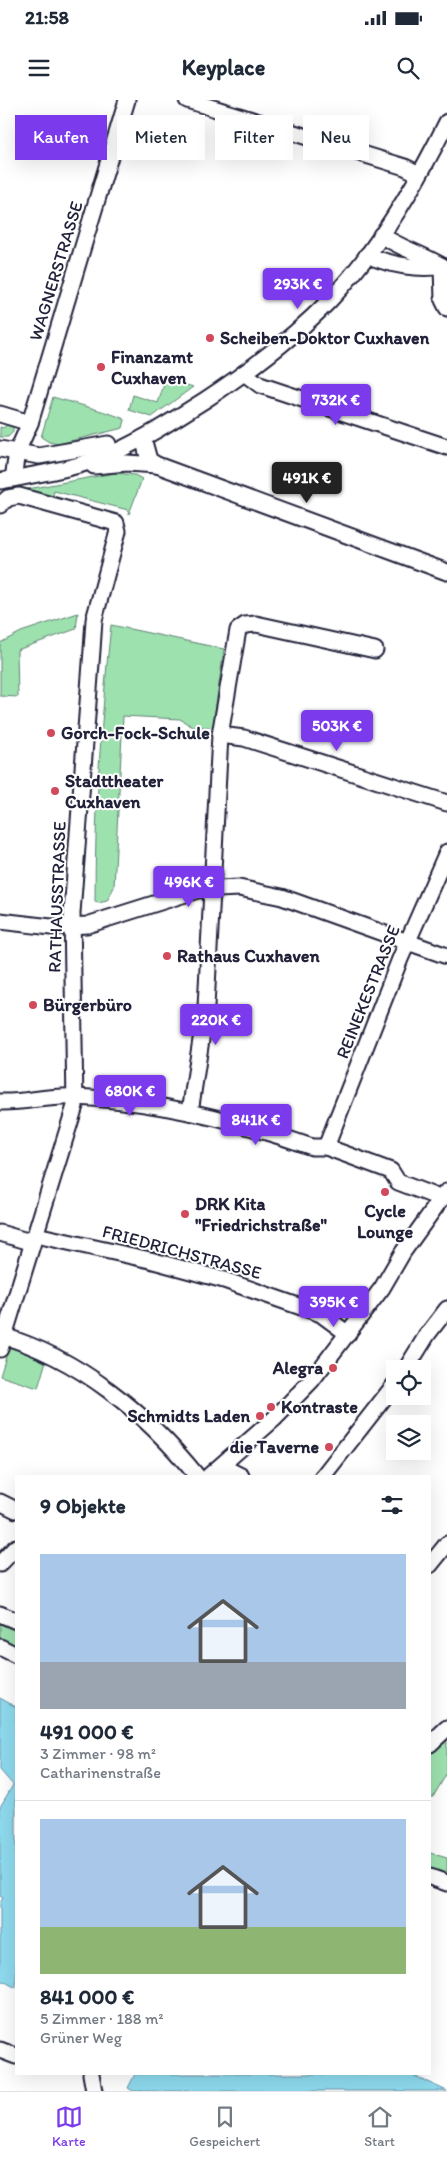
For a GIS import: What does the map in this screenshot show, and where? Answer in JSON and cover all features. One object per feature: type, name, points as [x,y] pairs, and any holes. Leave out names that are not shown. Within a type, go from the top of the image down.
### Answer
[{"type":"street","name":"WAGNERSTRASSE","points":[[12,467],[30,423],[126,100]]},
{"type":"street","points":[[187,100],[404,167],[419,174]]},
{"type":"street","points":[[68,469],[113,453],[139,440],[244,373],[289,338],[324,306],[351,276],[400,207],[447,122]]},
{"type":"street","points":[[380,235],[401,248],[445,263]]},
{"type":"street","points":[[367,255],[423,269],[445,263]]},
{"type":"street","points":[[445,263],[443,300],[447,308]]},
{"type":"street","points":[[244,373],[260,385],[447,447]]},
{"type":"street","points":[[0,414],[30,423]]},
{"type":"street","points":[[12,467],[68,459],[108,444],[139,440]]},
{"type":"street","points":[[139,440],[149,460],[157,465],[447,572]]},
{"type":"street","points":[[0,449],[12,467]]},
{"type":"street","points":[[12,467],[68,469],[127,463],[157,465]]},
{"type":"street","name":"RATHAUSSTRASSE","points":[[0,505],[8,498],[19,496],[116,523],[118,531],[94,620],[72,927],[75,1106],[36,1235],[1,1340]]},
{"type":"street","points":[[190,1112],[204,1031],[220,735],[238,630],[245,625],[274,628],[375,650]]},
{"type":"street","points":[[220,735],[244,738],[447,802]]},
{"type":"street","name":"REINEKESTRASSE","points":[[326,1146],[407,941],[447,852]]},
{"type":"street","points":[[0,921],[25,925],[72,927],[87,925],[174,896],[212,888],[239,888],[282,897],[447,956]]},
{"type":"street","points":[[0,1102],[74,1097],[142,1104],[190,1112],[312,1147],[326,1146],[390,1171],[398,1182],[444,1195],[403,1252],[382,1288],[312,1380],[275,1418],[210,1475]]},
{"type":"street","name":"FRIEDRICHSTRASSE","points":[[0,1233],[27,1241],[36,1235],[150,1260],[232,1283],[321,1314],[348,1334]]},
{"type":"street","points":[[412,1360],[427,1335],[447,1309]]},
{"type":"street","points":[[1,1340],[46,1350],[92,1377],[171,1444],[196,1475]]},
{"type":"street","points":[[324,1475],[386,1396]]},
{"type":"street","points":[[221,1466],[239,1475]]},
{"type":"street","points":[[0,1502],[15,1510]]},
{"type":"street","points":[[431,1564],[447,1544]]},
{"type":"street","points":[[0,1564],[15,1548]]},
{"type":"street","points":[[0,1614],[15,1621]]},
{"type":"street","points":[[0,1646],[15,1654]]},
{"type":"street","points":[[431,1743],[447,1728]]},
{"type":"street","points":[[431,1877],[447,1883]]},
{"type":"street","points":[[0,2050],[15,2056]]},
{"type":"street","points":[[89,2075],[94,2091]]},
{"type":"green space","points":[[166,378],[193,387],[152,417],[129,410],[133,395],[158,403]]},
{"type":"green space","points":[[53,397],[121,418],[125,420],[123,428],[58,444],[49,442],[41,437]]},
{"type":"green space","points":[[11,422],[13,423],[13,432],[8,437],[0,437],[0,427],[3,428]]},
{"type":"green space","points":[[115,473],[135,475],[142,479],[129,514],[128,510],[54,491],[52,499],[22,490]]},
{"type":"green space","points":[[78,613],[76,629],[17,650],[18,697],[0,696],[0,643],[21,632]]},
{"type":"green space","points":[[111,625],[224,649],[213,727],[193,727],[180,719],[123,716],[114,887],[107,901],[98,903],[95,902],[97,798]]},
{"type":"green space","points":[[9,1347],[46,1361],[38,1388],[0,1376]]},
{"type":"green space","points":[[0,1621],[15,1629],[15,1646],[0,1637]]},
{"type":"green space","points":[[447,1735],[447,1773],[433,1797],[431,1797],[431,1749]]},
{"type":"green space","points":[[431,1853],[447,1858],[447,1874],[431,1869]]},
{"type":"water","points":[[0,1698],[15,1706],[15,1987],[0,1979],[0,1903],[3,1898],[0,1896],[0,1807],[13,1785],[0,1770]]},
{"type":"water","points":[[134,2075],[412,2075],[447,2091],[133,2091],[128,2088]]},
{"type":"place","name":"Scheiben-Doktor Cuxhaven","points":[[210,338]]},
{"type":"place","name":"Finanzamt Cuxhaven","points":[[101,367]]},
{"type":"place","name":"Gorch-Fock-Schule","points":[[51,733]]},
{"type":"place","name":"Stadttheater Cuxhaven","points":[[55,791]]},
{"type":"place","name":"Rathaus Cuxhaven","points":[[167,956]]},
{"type":"place","name":"Bürgerbüro","points":[[33,1005]]},
{"type":"place","name":"Cycle Lounge","points":[[385,1192]]},
{"type":"place","name":"DRK Kita \"Friedrichstraße\"","points":[[185,1214]]},
{"type":"place","name":"Alegra","points":[[333,1368]]},
{"type":"place","name":"Kontraste","points":[[271,1407]]},
{"type":"place","name":"Schmidts Laden","points":[[260,1416]]},
{"type":"place","name":"die Taverne","points":[[329,1447]]}]
